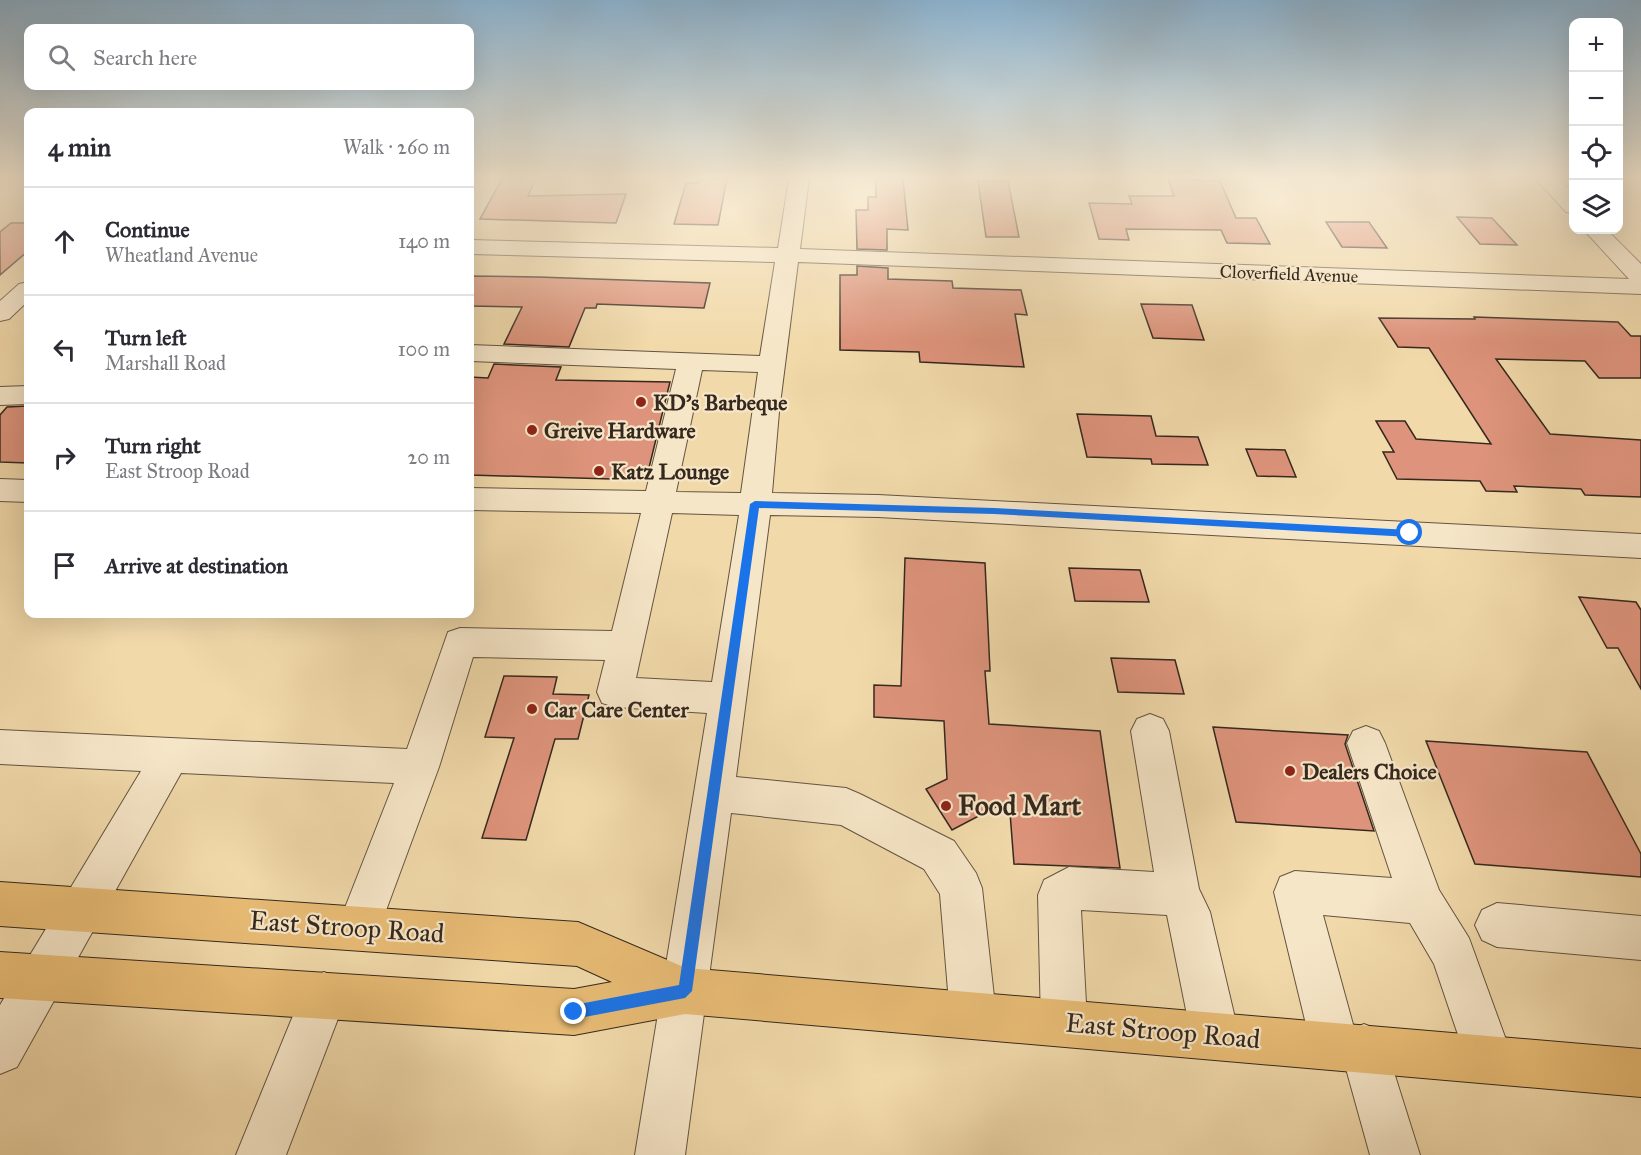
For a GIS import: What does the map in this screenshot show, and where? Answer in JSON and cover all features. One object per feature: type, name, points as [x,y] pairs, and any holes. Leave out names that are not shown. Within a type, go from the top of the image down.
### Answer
[{"type":"main road","name":"East Stroop Road","points":[[0,904],[578,944],[685,991]]},
{"type":"main road","name":"East Stroop Road","points":[[21,976],[574,1012],[685,991],[1350,1046],[1641,1073]]},
{"type":"street","points":[[660,1155],[755,504],[771,364],[791,233]]},
{"type":"street","points":[[1599,234],[1641,278]]},
{"type":"street","name":"Cloverfield Avenue","points":[[474,247],[787,256],[1641,287]]},
{"type":"street","points":[[0,314],[24,293]]},
{"type":"street","points":[[474,353],[771,364]]},
{"type":"street","points":[[691,361],[615,692],[726,698]]},
{"type":"street","points":[[0,396],[24,395]]},
{"type":"street","points":[[0,490],[24,491]]},
{"type":"street","points":[[474,499],[994,511],[1641,546]]},
{"type":"street","points":[[359,928],[420,767],[460,642],[626,646]]},
{"type":"street","points":[[1150,731],[1179,895],[1188,912],[1215,1035]]},
{"type":"street","points":[[1366,743],[1422,902],[1453,954],[1489,1059]]},
{"type":"street","points":[[0,747],[420,767]]},
{"type":"street","points":[[0,1050],[21,976],[81,908],[171,755]]},
{"type":"street","points":[[713,793],[846,807],[939,855],[961,888],[973,1015]]},
{"type":"street","points":[[1064,1022],[1059,895],[1069,888],[1179,895]]},
{"type":"street","points":[[1395,1155],[1350,1046],[1295,892],[1422,902]]},
{"type":"street","points":[[1497,924],[1641,938]]},
{"type":"street","points":[[261,1155],[324,996]]},
{"type":"building","points":[[0,233],[24,233],[24,254],[0,275]]},
{"type":"building","points":[[857,233],[887,233],[887,250],[857,249]]},
{"type":"building","points":[[985,233],[1018,233],[1019,237],[986,237]]},
{"type":"building","points":[[1097,233],[1127,233],[1129,240],[1099,239]]},
{"type":"building","points":[[1222,233],[1264,233],[1270,244],[1227,243]]},
{"type":"building","points":[[1333,233],[1377,233],[1387,248],[1342,247]]},
{"type":"building","points":[[1471,233],[1506,233],[1517,245],[1480,244]]},
{"type":"building","points":[[857,266],[888,268],[888,279],[952,281],[953,288],[1021,290],[1027,315],[1015,314],[1024,367],[920,362],[919,352],[840,350],[840,275],[857,275]]},
{"type":"building","points":[[474,276],[710,283],[704,308],[597,304],[596,308],[585,308],[569,347],[504,344],[522,307],[474,306]]},
{"type":"building","points":[[1141,304],[1192,305],[1204,340],[1153,338]]},
{"type":"building","points":[[1474,317],[1618,322],[1631,336],[1641,336],[1641,378],[1599,378],[1585,361],[1496,359],[1550,434],[1641,440],[1641,497],[1585,495],[1581,489],[1514,486],[1517,492],[1486,491],[1480,481],[1397,479],[1383,452],[1394,452],[1376,421],[1405,421],[1416,439],[1491,444],[1429,348],[1398,347],[1379,318],[1475,319]]},
{"type":"building","points":[[494,364],[561,367],[556,380],[670,382],[646,480],[474,475],[474,377],[488,378]]},
{"type":"building","points":[[24,406],[24,463],[0,462],[0,415],[7,407]]},
{"type":"building","points":[[1077,414],[1151,416],[1156,436],[1198,437],[1208,465],[1152,464],[1151,459],[1087,457]]},
{"type":"building","points":[[1246,449],[1285,450],[1296,477],[1257,476]]},
{"type":"building","points":[[905,558],[985,563],[990,671],[985,671],[989,724],[1100,731],[1120,868],[1014,864],[1009,800],[952,830],[926,789],[947,779],[944,721],[874,717],[874,685],[901,686]]},
{"type":"building","points":[[1069,568],[1140,570],[1149,602],[1075,601]]},
{"type":"building","points":[[1579,597],[1636,602],[1641,610],[1641,689],[1618,648],[1607,648]]},
{"type":"building","points":[[1111,658],[1175,660],[1184,694],[1118,692]]},
{"type":"building","points":[[504,676],[557,677],[553,694],[589,695],[578,739],[555,739],[526,840],[482,838],[514,738],[485,737]]},
{"type":"building","points":[[1213,727],[1348,735],[1345,744],[1374,831],[1236,822]]},
{"type":"building","points":[[1426,741],[1587,752],[1641,854],[1641,877],[1475,864]]},
{"type":"place","name":"KD's Barbeque","points":[[641,402]]},
{"type":"place","name":"Greive Hardware","points":[[532,430]]},
{"type":"place","name":"Katz Lounge","points":[[599,471]]},
{"type":"place","name":"Car Care Center","points":[[532,709]]},
{"type":"place","name":"Dealers Choice","points":[[1290,771]]},
{"type":"place","name":"Food Mart","points":[[946,806]]},
{"type":"route","points":[[574,1012],[685,991],[755,504],[994,511],[1410,533]]}]
